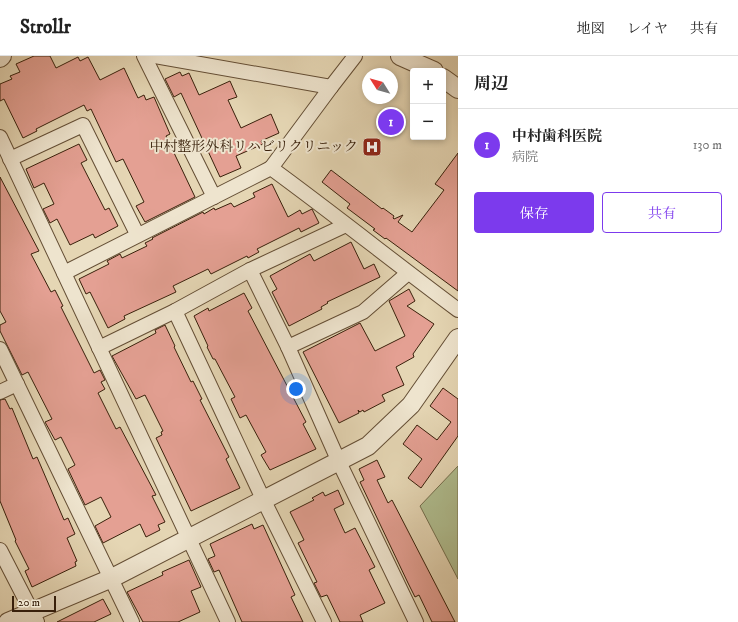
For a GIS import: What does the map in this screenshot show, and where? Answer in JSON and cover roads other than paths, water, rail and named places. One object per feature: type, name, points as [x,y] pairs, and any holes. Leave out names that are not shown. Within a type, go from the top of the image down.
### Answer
[{"type":"street","points":[[144,56],[214,197]]},
{"type":"street","points":[[155,56],[331,87]]},
{"type":"street","points":[[64,273],[137,234],[270,168],[355,56]]},
{"type":"street","points":[[400,56],[427,68]]},
{"type":"street","points":[[446,80],[458,89]]},
{"type":"street","points":[[10,159],[83,125],[137,234]]},
{"type":"street","points":[[0,137],[228,622]]},
{"type":"street","points":[[270,168],[312,198],[458,310]]},
{"type":"street","points":[[99,348],[175,311],[250,270],[346,225]]},
{"type":"street","points":[[250,270],[288,346],[339,462],[416,622]]},
{"type":"street","points":[[288,346],[363,312],[408,273]]},
{"type":"street","points":[[175,311],[263,499],[324,622]]},
{"type":"street","points":[[8,622],[34,617],[189,539],[263,499],[339,462],[368,446],[411,406],[458,338]]},
{"type":"street","points":[[0,349],[132,622]]},
{"type":"street","points":[[0,392],[17,384]]},
{"type":"street","points":[[0,550],[34,617]]},
{"type":"place","name":"中村歯科医院","points":[[391,122]]},
{"type":"place","name":"中村整形外科リハビリクリニック","points":[[372,147]]}]
